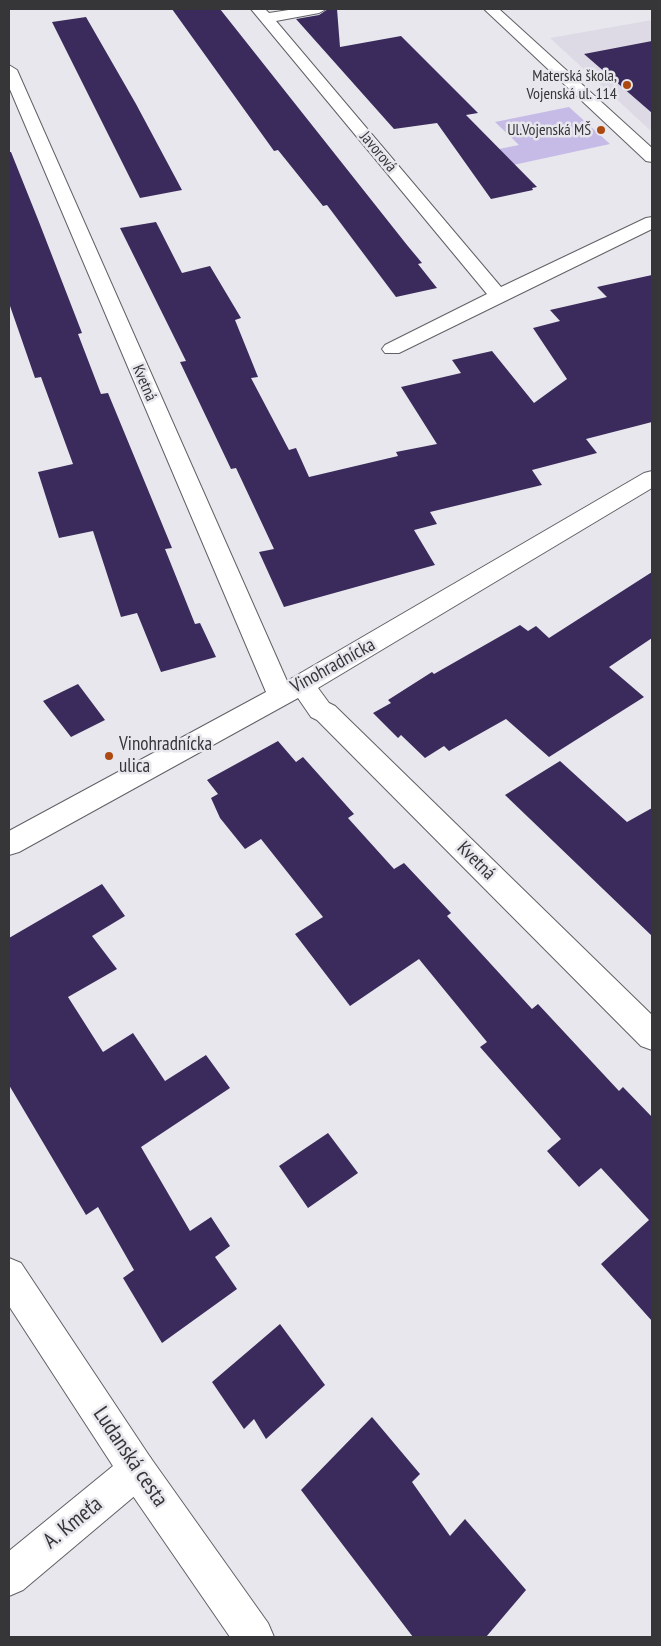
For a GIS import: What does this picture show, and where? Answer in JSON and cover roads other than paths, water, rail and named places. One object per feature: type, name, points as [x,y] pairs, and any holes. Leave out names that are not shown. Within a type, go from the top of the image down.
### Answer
[{"type":"street","points":[[262,13],[318,9]]},
{"type":"street","points":[[491,9],[652,157]]},
{"type":"street","name":"Javorová","points":[[262,13],[498,296]]},
{"type":"street","name":"Kvetná","points":[[9,70],[291,690],[326,713],[652,1036]]},
{"type":"street","points":[[392,349],[652,222]]},
{"type":"street","name":"Vinohradnícka","points":[[9,844],[291,690],[652,478]]},
{"type":"street","name":"Ludanská cesta","points":[[9,1274],[137,1470],[254,1637]]},
{"type":"street","name":"A. Kmeťa","points":[[9,1576],[137,1470]]},
{"type":"place","name":"Materská škola, Vojenská ul. 114","points":[[627,85]]},
{"type":"place","name":"Ul.Vojenská MŠ","points":[[601,130]]},
{"type":"place","name":"Vinohradnícka ulica","points":[[109,756]]}]
